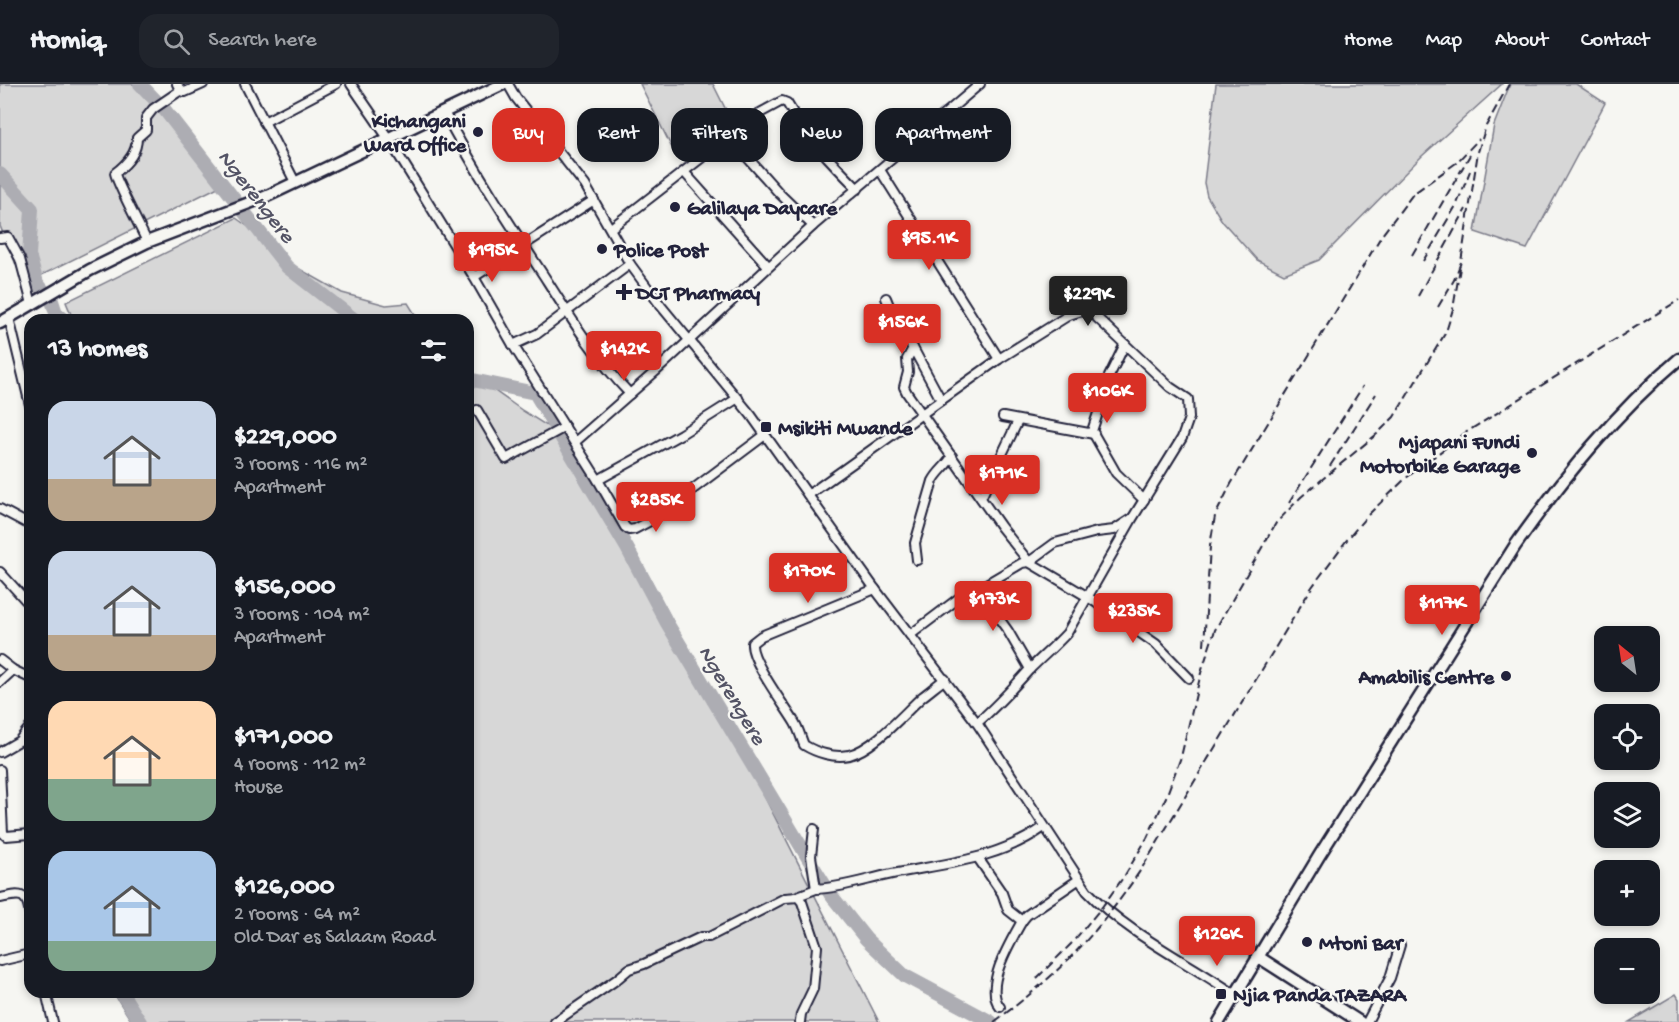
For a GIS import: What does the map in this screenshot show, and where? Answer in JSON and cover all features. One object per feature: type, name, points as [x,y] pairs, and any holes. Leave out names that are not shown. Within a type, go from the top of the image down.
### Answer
[{"type":"main road","points":[[4,320],[64,285],[147,242],[265,197],[498,86]]},
{"type":"main road","points":[[1219,1022],[1234,993],[1318,856],[1515,546],[1548,500],[1626,408],[1679,359]]},
{"type":"main road","points":[[1257,956],[1360,1022]]},
{"type":"street","points":[[147,242],[115,177],[116,173],[136,149],[137,138],[146,129],[148,115],[155,107],[179,87],[185,92],[203,84]]},
{"type":"street","points":[[244,84],[295,182]]},
{"type":"street","points":[[264,122],[336,84]]},
{"type":"street","points":[[351,84],[388,138],[474,277],[625,527],[629,530],[635,529],[652,520],[765,435]]},
{"type":"street","points":[[508,84],[516,98],[566,159],[594,200],[630,264],[688,340],[738,398],[875,589],[977,723],[1078,880],[1102,907],[1234,993]]},
{"type":"street","points":[[516,98],[517,84]]},
{"type":"street","points":[[575,442],[813,226],[980,84]]},
{"type":"street","points":[[498,86],[516,98]]},
{"type":"street","points":[[768,109],[784,101],[827,158],[858,189]]},
{"type":"street","points":[[444,112],[459,141],[567,312],[593,350],[630,394]]},
{"type":"street","points":[[611,228],[698,162]]},
{"type":"street","points":[[751,162],[813,226]]},
{"type":"street","points":[[880,170],[999,359]]},
{"type":"street","points":[[684,173],[768,266]]},
{"type":"street","points":[[474,277],[594,200]]},
{"type":"street","points":[[0,238],[8,237],[16,250],[27,307]]},
{"type":"street","points":[[513,345],[537,334],[630,264]]},
{"type":"street","points":[[886,298],[898,328],[913,348],[941,400]]},
{"type":"street","points":[[808,495],[999,359],[1062,320],[1082,311],[1092,313],[1170,387],[1188,399],[1189,418],[1185,431],[1066,633],[996,707],[977,723]]},
{"type":"street","points":[[4,320],[24,385]]},
{"type":"street","points":[[1125,344],[1095,405],[1100,407],[1094,422],[1094,434],[1116,473],[1144,500]]},
{"type":"street","points":[[913,348],[907,359],[908,372],[904,387],[981,498],[1029,562],[1088,597],[1156,644],[1189,678]]},
{"type":"street","points":[[598,480],[674,438],[738,398]]},
{"type":"street","points":[[477,410],[506,459],[565,428]]},
{"type":"street","points":[[1003,417],[1094,434]]},
{"type":"street","points":[[981,498],[1018,421]]},
{"type":"street","points":[[917,560],[915,543],[933,481],[952,456]]},
{"type":"street","points":[[0,509],[24,522]]},
{"type":"street","points":[[910,634],[977,585],[983,586],[1022,563],[1029,562],[1055,543],[1114,530],[1132,519]]},
{"type":"street","points":[[0,572],[24,598]]},
{"type":"street","points":[[983,586],[983,596],[1008,631],[1030,669]]},
{"type":"street","points":[[875,589],[761,636],[752,643],[752,651],[766,678],[797,726],[804,745],[832,755],[843,756],[855,753],[883,733],[922,697],[945,680]]},
{"type":"street","points":[[0,660],[24,675]]},
{"type":"street","points":[[0,682],[13,670]]},
{"type":"street","points":[[0,752],[19,741],[24,735]]},
{"type":"street","points":[[0,770],[3,833],[6,836],[24,834]]},
{"type":"street","points":[[555,1022],[616,980],[628,969],[639,967],[701,937],[714,935],[785,898],[795,897],[816,889],[831,889],[892,874],[978,858],[1008,848],[1044,827]]},
{"type":"street","points":[[814,829],[811,856],[816,889]]},
{"type":"street","points":[[978,858],[1002,892],[1008,910],[1022,921]]},
{"type":"street","points":[[1000,1007],[995,1000],[994,981],[1022,921],[1026,915],[1078,880]]},
{"type":"street","points":[[0,898],[17,895],[24,897]]},
{"type":"street","points":[[795,897],[800,898],[803,904],[818,951],[813,989],[801,1014],[800,1022]]},
{"type":"street","points":[[1367,1022],[1390,978],[1400,945]]},
{"type":"street","points":[[0,961],[24,955]]},
{"type":"street","points":[[47,998],[53,1022]]},
{"type":"shaded area","points":[[0,84],[142,84],[179,136],[222,185],[24,284],[0,226]]},
{"type":"shaded area","points":[[640,84],[713,84],[725,108],[671,108],[671,146],[659,122],[659,108],[652,108]]},
{"type":"shaded area","points":[[1216,84],[1502,84],[1422,156],[1319,260],[1284,274],[1257,260],[1222,221],[1207,196],[1204,183]]},
{"type":"shaded area","points":[[1510,84],[1576,84],[1605,103],[1527,249],[1475,232],[1494,125]]},
{"type":"shaded area","points":[[236,218],[250,228],[280,258],[342,293],[386,305],[408,303],[415,314],[71,314],[66,302]]},
{"type":"shaded area","points":[[474,376],[523,411],[579,446],[725,719],[879,1022],[132,1022],[117,998],[474,998]]},
{"type":"shaded area","points":[[1676,994],[1679,999],[1679,1022],[1629,1022],[1660,1004]]},
{"type":"waterway","name":"Ngerengere","points":[[140,84],[164,109],[287,267],[347,314]]},
{"type":"waterway","points":[[0,174],[32,209],[29,255],[37,283],[52,301],[57,314]]},
{"type":"waterway","name":"Ngerengere","points":[[474,380],[535,393],[627,548],[667,623],[811,863],[831,895],[866,939],[905,976],[991,1022]]},
{"type":"waterway","points":[[125,998],[140,1022]]},
{"type":"railway","points":[[1438,307],[1454,280],[1461,262],[1478,152],[1486,126],[1509,84]]},
{"type":"railway","points":[[1204,646],[1210,546],[1215,516],[1231,484],[1382,235],[1413,194],[1456,163],[1479,139]]},
{"type":"railway","points":[[1412,255],[1470,155]]},
{"type":"railway","points":[[1423,261],[1457,204],[1470,171]]},
{"type":"railway","points":[[1418,296],[1466,209]]},
{"type":"railway","points":[[1037,978],[1071,944],[1102,907],[1147,838],[1181,757],[1201,673],[1215,630],[1276,523],[1301,497],[1377,434],[1394,417],[1446,332],[1453,309],[1461,262]]},
{"type":"railway","points":[[994,1022],[1057,970],[1093,933],[1126,892],[1312,587],[1366,517],[1406,478],[1465,433],[1679,300]]},
{"type":"railway","points":[[1289,503],[1363,386]]},
{"type":"railway","points":[[1330,466],[1376,394]]},
{"type":"place","name":"Kichangani Ward Office","points":[[478,132]]},
{"type":"place","name":"Galilaya Daycare","points":[[675,207]]},
{"type":"place","name":"Police Post","points":[[602,249]]},
{"type":"place","name":"DCT Pharmacy","points":[[624,292]]},
{"type":"place","name":"Msikiti Mwande","points":[[766,427]]},
{"type":"place","name":"Mjapani Fundi Motorbike Garage","points":[[1532,453]]},
{"type":"place","name":"Amabilis Centre","points":[[1506,676]]},
{"type":"place","name":"Mtoni Bar","points":[[1307,942]]},
{"type":"place","name":"Njia Panda TAZARA","points":[[1221,994]]}]
